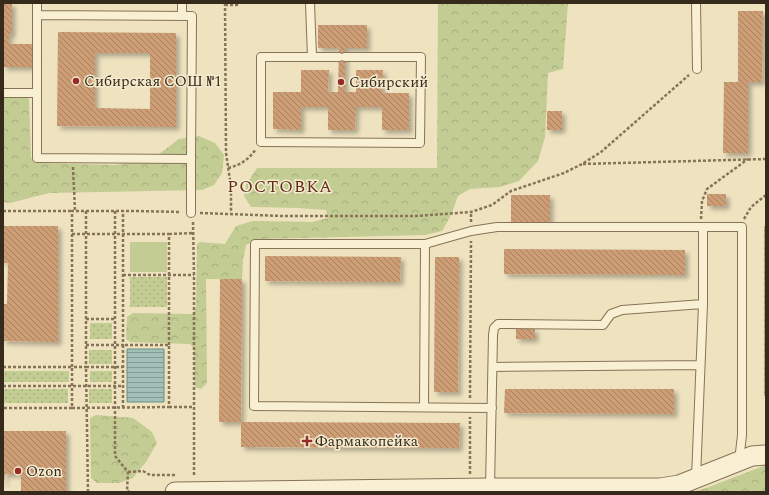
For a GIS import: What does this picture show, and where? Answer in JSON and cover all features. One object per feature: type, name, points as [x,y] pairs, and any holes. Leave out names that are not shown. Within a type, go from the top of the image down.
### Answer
[{"type":"street","points":[[177,483],[192,480],[241,491],[424,491],[490,488],[660,488],[679,485],[752,456],[766,455]]},
{"type":"lane","points":[[38,3],[37,158],[191,159]]},
{"type":"lane","points":[[182,3],[182,16]]},
{"type":"lane","points":[[310,3],[312,57]]},
{"type":"lane","points":[[696,3],[696,69]]},
{"type":"lane","points":[[37,15],[192,16],[192,213]]},
{"type":"lane","points":[[261,56],[312,57],[420,57],[420,143],[261,142],[261,56]]},
{"type":"lane","points":[[3,93],[37,93]]},
{"type":"lane","points":[[492,408],[254,406],[255,244],[425,244],[471,230],[497,227],[742,227],[742,435],[739,462]]},
{"type":"lane","points":[[696,479],[703,304],[702,227]]},
{"type":"lane","points":[[424,407],[425,244]]},
{"type":"lane","points":[[490,488],[493,367],[492,335],[494,328],[498,324],[603,325],[611,314],[622,310],[703,304]]},
{"type":"lane","points":[[493,367],[700,365]]},
{"type":"path","points":[[231,213],[231,186],[226,153],[225,4],[237,5],[237,3]]},
{"type":"path","points":[[3,211],[123,211],[231,213],[283,216],[416,216],[471,212],[492,205],[511,191],[564,173],[601,152],[696,69]]},
{"type":"path","points":[[228,168],[242,163],[251,156],[261,142]]},
{"type":"path","points":[[72,408],[72,234],[74,211],[73,158]]},
{"type":"path","points":[[702,227],[702,201],[708,189],[748,159]]},
{"type":"path","points":[[582,164],[766,159]]},
{"type":"path","points":[[742,227],[743,220],[751,208],[766,195]]},
{"type":"path","points":[[86,211],[86,408],[88,492]]},
{"type":"path","points":[[115,211],[115,456],[128,472],[128,491],[130,492]]},
{"type":"path","points":[[123,211],[123,407]]},
{"type":"path","points":[[470,489],[471,212]]},
{"type":"path","points":[[192,213],[194,275],[194,407],[192,480]]},
{"type":"path","points":[[72,234],[193,233]]},
{"type":"path","points":[[169,234],[169,407]]},
{"type":"path","points":[[123,275],[194,275]]},
{"type":"path","points":[[86,319],[115,319]]},
{"type":"path","points":[[86,345],[169,345]]},
{"type":"path","points":[[3,367],[123,367]]},
{"type":"path","points":[[3,386],[123,386]]},
{"type":"path","points":[[3,408],[194,407]]},
{"type":"path","points":[[128,472],[143,471],[150,475],[177,483]]},
{"type":"green space","points":[[438,3],[568,3],[563,69],[548,73],[545,137],[538,161],[519,181],[500,187],[470,189],[458,196],[451,215],[442,231],[425,235],[258,239],[246,245],[243,260],[242,279],[206,279],[207,383],[201,389],[195,387],[194,348],[190,344],[130,342],[126,339],[127,317],[133,313],[192,314],[196,309],[197,244],[200,242],[225,244],[236,226],[253,221],[312,222],[328,218],[326,210],[251,207],[244,196],[246,185],[257,168],[437,168]]},
{"type":"green space","points":[[3,94],[22,95],[29,99],[31,158],[38,163],[115,165],[154,158],[179,139],[199,136],[215,143],[224,155],[222,173],[214,185],[202,190],[49,193],[10,203],[3,202]]},
{"type":"green space","points":[[130,242],[167,242],[167,272],[130,272]]},
{"type":"green space","points":[[130,277],[167,277],[167,307],[130,307]]},
{"type":"green space","points":[[90,323],[112,323],[112,339],[90,339]]},
{"type":"green space","points":[[89,350],[112,350],[112,364],[89,364]]},
{"type":"green space","points":[[3,371],[69,371],[69,382],[3,382]]},
{"type":"green space","points":[[90,371],[112,371],[112,382],[90,382]]},
{"type":"green space","points":[[3,389],[68,389],[68,403],[3,403]]},
{"type":"green space","points":[[89,389],[112,389],[112,403],[89,403]]},
{"type":"green space","points":[[96,415],[133,418],[152,432],[157,443],[146,462],[133,478],[119,483],[97,483],[91,478],[90,418]]},
{"type":"green space","points":[[766,465],[766,492],[692,492],[706,488]]},
{"type":"water","points":[[127,349],[164,349],[164,402],[127,402]]},
{"type":"building","points":[[3,3],[12,3],[12,34],[9,34],[9,44],[34,44],[34,67],[3,67]]},
{"type":"building","points":[[738,11],[763,11],[762,82],[748,82],[748,153],[723,153],[724,82],[738,82]]},
{"type":"building","points":[[318,25],[367,25],[367,48],[345,48],[345,92],[356,92],[356,70],[383,70],[382,93],[409,93],[409,130],[382,130],[382,107],[356,107],[355,130],[328,130],[328,107],[301,107],[301,130],[273,129],[273,92],[301,92],[301,70],[329,70],[328,92],[338,92],[339,48],[318,48]]},
{"type":"building","name":"Сибирская СОШ №1","points":[[58,32],[176,33],[176,127],[57,126]],"holes":[[[95,53],[150,53],[150,109],[95,108]]]},
{"type":"building","points":[[547,111],[562,111],[562,130],[547,130]]},
{"type":"building","points":[[707,194],[726,194],[726,206],[707,206]]},
{"type":"building","points":[[511,195],[550,195],[550,223],[511,223]]},
{"type":"building","points":[[3,226],[58,226],[58,342],[3,341],[3,304],[7,304],[8,263],[3,263]]},
{"type":"building","points":[[764,226],[766,226],[766,396],[764,396]]},
{"type":"building","points":[[504,249],[685,250],[685,275],[504,274]]},
{"type":"building","points":[[265,256],[401,257],[400,282],[265,281]]},
{"type":"building","points":[[435,257],[459,257],[458,392],[434,392]]},
{"type":"building","points":[[220,279],[242,279],[241,422],[219,422]]},
{"type":"building","points":[[516,328],[535,329],[535,339],[516,339]]},
{"type":"building","points":[[505,389],[674,389],[674,414],[504,413]]},
{"type":"building","points":[[241,422],[460,423],[459,448],[241,447]]},
{"type":"building","points":[[3,431],[66,431],[66,492],[21,492],[21,474],[5,474],[3,484]]},
{"type":"place","name":"Сибирская СОШ №1","points":[[76,81]]},
{"type":"place","name":"Сибирский","points":[[341,82]]},
{"type":"place","name":"Фармакопейка","points":[[307,441]]},
{"type":"place","name":"Ozon","points":[[18,471]]},
{"type":"district","name":"РОСТОВКА","points":[[280,186]]}]
